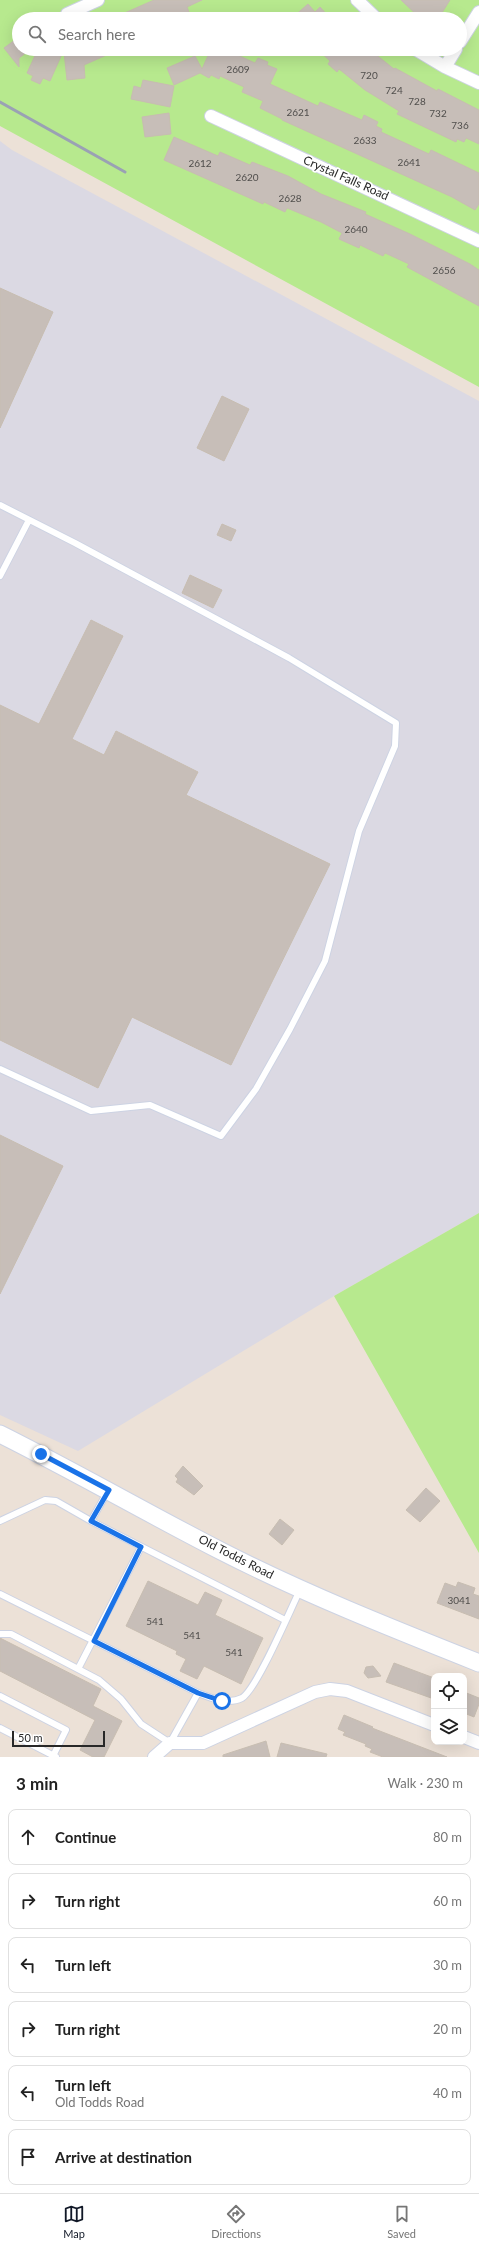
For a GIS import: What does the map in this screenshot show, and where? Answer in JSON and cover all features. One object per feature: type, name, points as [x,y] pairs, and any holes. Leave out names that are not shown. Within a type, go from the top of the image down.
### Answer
[{"type":"main road","name":"Old Todds Road","points":[[0,1434],[109,1490],[219,1550],[301,1589],[479,1663]]},
{"type":"street","points":[[71,12],[98,0]]},
{"type":"street","points":[[357,0],[370,12]]},
{"type":"street","points":[[467,31],[479,12]]},
{"type":"street","points":[[426,56],[479,83]]},
{"type":"street","points":[[446,67],[452,56]]},
{"type":"street","name":"Crystal Falls Road","points":[[211,116],[479,240]]},
{"type":"street","points":[[154,1757],[170,1743],[203,1743],[315,1692],[330,1689],[347,1691],[431,1724]]},
{"type":"street","points":[[467,1738],[479,1743]]},
{"type":"lane","points":[[0,505],[290,658],[396,723],[395,746],[359,831],[325,960],[290,1029],[256,1089],[221,1136],[150,1106],[91,1111],[0,1068]]},
{"type":"lane","points":[[0,576],[29,520]]},
{"type":"lane","points":[[91,1521],[109,1490]]},
{"type":"lane","points":[[0,1521],[45,1500],[56,1501],[141,1547],[285,1620]]},
{"type":"lane","points":[[78,1669],[94,1641],[141,1547]]},
{"type":"lane","points":[[0,1594],[198,1693],[222,1701],[242,1698],[255,1683],[301,1589]]},
{"type":"lane","points":[[0,1634],[11,1634],[99,1680],[121,1699],[141,1724],[170,1743],[198,1693]]},
{"type":"lane","points":[[0,1696],[66,1730],[54,1756],[0,1728]]},
{"type":"shaded area","points":[[0,141],[12,150],[479,401],[479,1213],[334,1296],[78,1451],[0,1415]]},
{"type":"green space","points":[[0,0],[479,0],[479,387],[0,126]]},
{"type":"green space","points":[[479,1213],[479,1553],[334,1296]]},
{"type":"building","points":[[154,0],[202,0],[187,7],[189,12],[127,12]]},
{"type":"building","points":[[401,0],[450,0],[442,12],[414,12]]},
{"type":"building","points":[[308,4],[315,12],[299,12]]},
{"type":"building","points":[[320,7],[325,12],[315,12]]},
{"type":"building","points":[[12,42],[12,56],[22,56],[19,58],[19,67],[4,48]]},
{"type":"building","points":[[35,56],[61,56],[50,81],[43,78],[40,84],[31,80],[33,76],[27,73]]},
{"type":"building","points":[[64,56],[104,56],[84,65],[85,78],[67,80]]},
{"type":"building","points":[[195,56],[202,69],[208,56],[240,56],[255,63],[258,58],[268,62],[267,65],[277,69],[270,84],[318,106],[320,102],[362,120],[364,115],[378,122],[376,126],[382,129],[381,132],[429,154],[431,150],[479,173],[479,204],[475,210],[452,197],[282,120],[260,108],[263,101],[242,92],[244,87],[220,76],[219,79],[211,75],[209,78],[200,73],[174,85],[167,68]]},
{"type":"building","points":[[325,56],[378,56],[394,69],[395,68],[437,91],[438,89],[479,110],[479,144],[466,138],[464,142],[457,139],[456,142],[397,114],[399,111],[365,90],[339,69],[337,72],[328,64],[330,61]]},
{"type":"building","points":[[143,80],[174,86],[170,107],[131,99],[134,86],[141,88]]},
{"type":"building","points":[[169,113],[171,134],[145,137],[142,117]]},
{"type":"building","points":[[174,137],[218,156],[220,152],[250,165],[252,162],[288,176],[321,194],[366,212],[365,214],[410,234],[470,264],[479,270],[479,306],[407,267],[409,264],[385,253],[383,256],[360,245],[359,248],[339,239],[342,233],[321,222],[287,208],[285,212],[264,202],[263,204],[164,160]]},
{"type":"building","points":[[0,288],[53,312],[0,428]]},
{"type":"building","points":[[222,396],[249,409],[224,461],[197,448]]},
{"type":"building","points":[[222,524],[236,530],[231,541],[217,535]]},
{"type":"building","points":[[190,575],[222,590],[213,608],[182,593]]},
{"type":"building","points":[[91,620],[123,636],[72,739],[104,755],[116,731],[198,772],[186,795],[330,864],[231,1065],[132,1017],[98,1088],[0,1040],[0,705],[39,724]]},
{"type":"building","points":[[0,1135],[63,1166],[0,1294]]},
{"type":"building","points":[[183,1466],[203,1486],[194,1495],[176,1482],[178,1479],[175,1476]]},
{"type":"building","points":[[426,1488],[440,1501],[420,1522],[406,1510]]},
{"type":"building","points":[[280,1519],[294,1530],[282,1545],[269,1534]]},
{"type":"building","points":[[148,1581],[198,1605],[205,1592],[222,1600],[215,1615],[263,1638],[241,1684],[204,1666],[197,1679],[180,1671],[186,1659],[176,1654],[177,1651],[126,1626]]},
{"type":"building","points":[[458,1582],[475,1588],[473,1594],[479,1596],[479,1619],[437,1603],[445,1583],[456,1587]]},
{"type":"building","points":[[0,1638],[101,1689],[93,1706],[122,1721],[104,1757],[93,1757],[80,1750],[95,1720],[0,1671]]},
{"type":"building","points":[[394,1663],[431,1677],[431,1698],[386,1682]]},
{"type":"building","points":[[373,1666],[381,1676],[368,1678],[364,1673],[366,1667]]},
{"type":"building","points":[[467,1693],[479,1698],[479,1704],[474,1717],[467,1714]]},
{"type":"building","points":[[344,1715],[373,1727],[372,1728],[447,1757],[383,1757],[370,1752],[372,1749],[365,1746],[366,1744],[343,1735],[345,1732],[338,1729]]},
{"type":"building","points":[[266,1741],[270,1757],[223,1757],[223,1755]]},
{"type":"building","points":[[281,1743],[327,1754],[326,1757],[277,1757]]},
{"type":"railway","points":[[0,102],[125,172]]},
{"type":"route","points":[[41,1454],[109,1490],[91,1521],[141,1547],[94,1641],[198,1693],[222,1701]]}]
